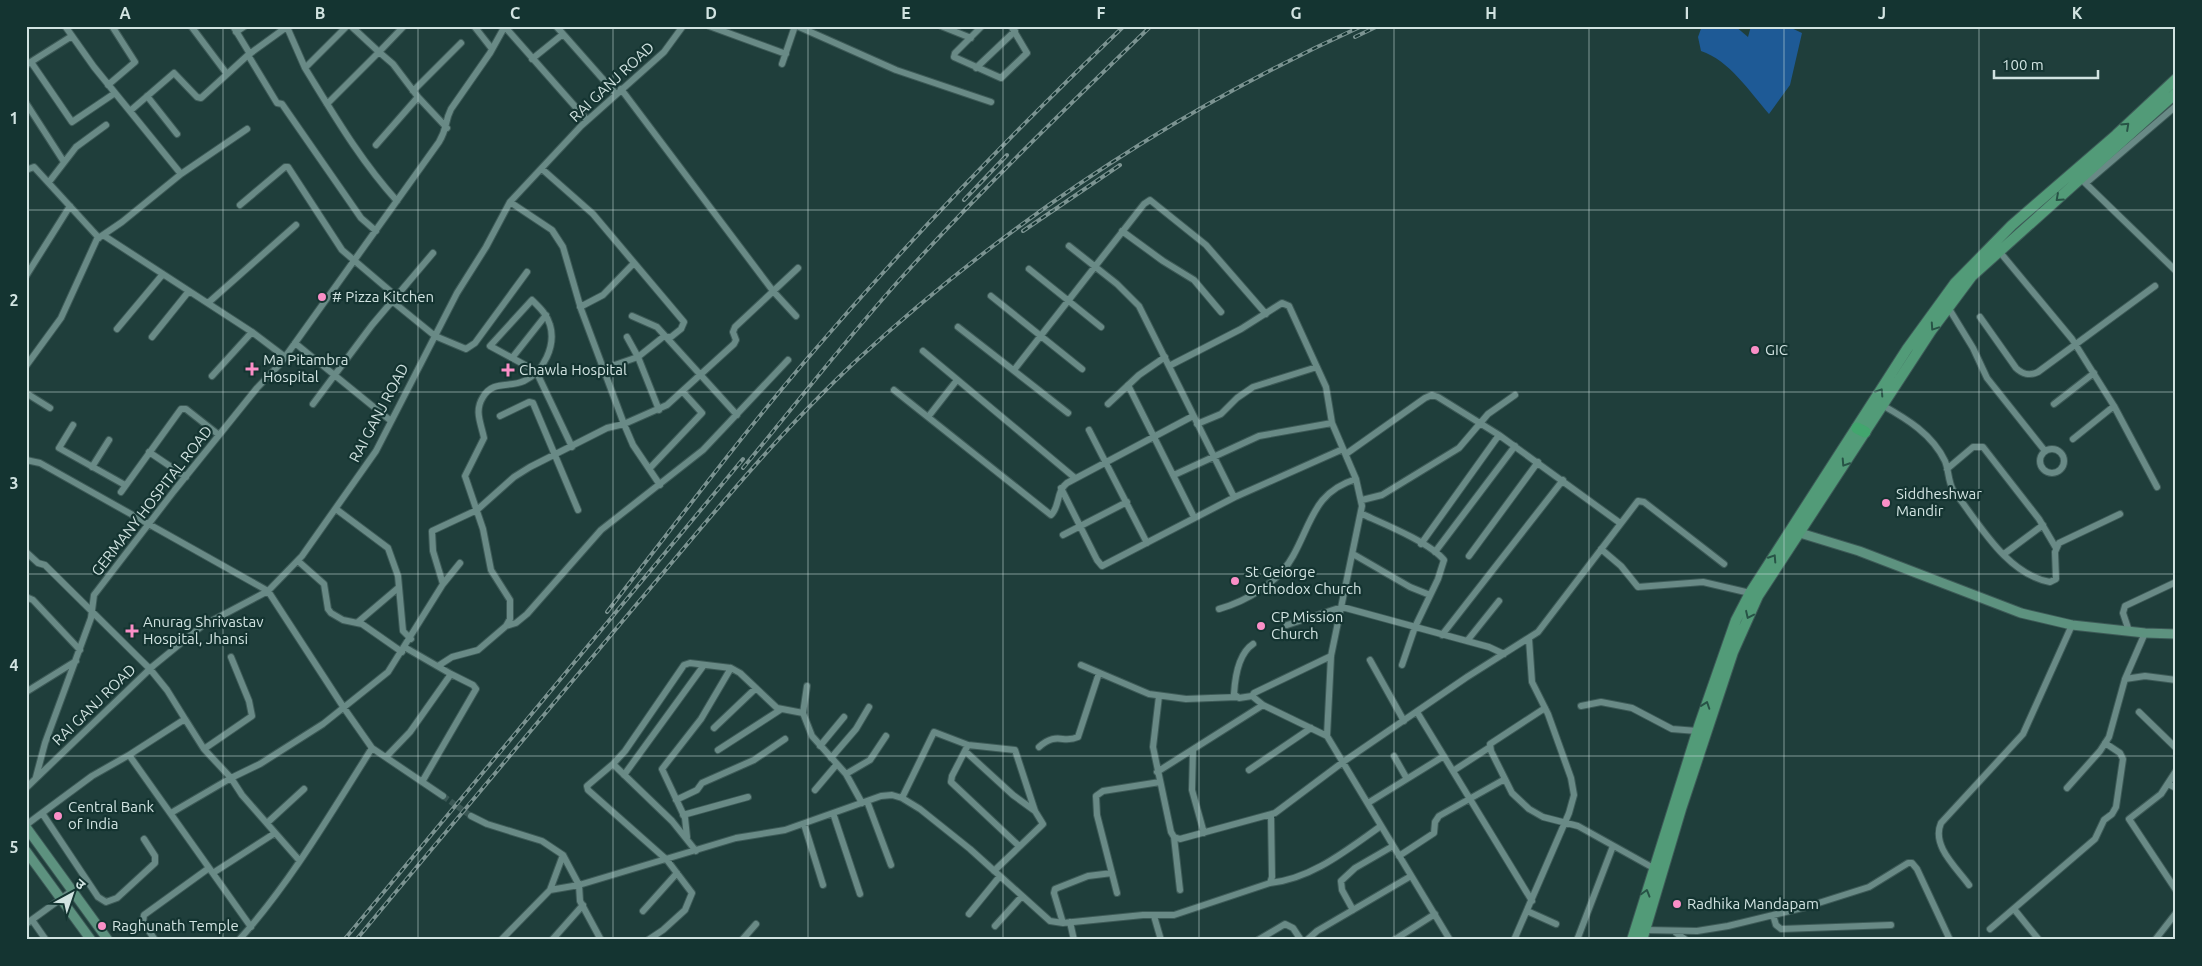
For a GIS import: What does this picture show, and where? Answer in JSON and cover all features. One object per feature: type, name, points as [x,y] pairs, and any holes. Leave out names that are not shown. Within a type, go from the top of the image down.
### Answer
[{"type":"main road","points":[[1643,935],[1657,871],[1697,731],[1730,637],[1750,592],[1861,430],[1882,405],[1948,307],[1972,276],[2080,177],[2092,162],[2176,79]]},
{"type":"main road","points":[[2092,162],[2176,93]]},
{"type":"main road","points":[[1632,940],[1733,652],[1758,596],[1800,532],[1907,349],[1955,283],[1992,244],[2080,177]]},
{"type":"street","points":[[65,26],[108,85],[181,174]]},
{"type":"street","points":[[108,85],[135,62],[112,26]]},
{"type":"street","points":[[191,26],[227,74]]},
{"type":"street","points":[[245,26],[235,29],[277,102],[282,104],[361,218],[376,231]]},
{"type":"street","points":[[305,68],[349,26],[393,64],[418,97],[447,128]]},
{"type":"street","points":[[327,104],[404,26]]},
{"type":"street","points":[[474,26],[492,49]]},
{"type":"street","points":[[556,26],[619,91],[773,291],[796,316]]},
{"type":"street","name":"RAI GANJ ROAD","points":[[26,788],[150,669],[202,626],[268,591],[298,561],[376,451],[435,336],[510,202],[587,120],[664,52],[684,26]]},
{"type":"street","points":[[709,26],[786,54]]},
{"type":"street","points":[[782,64],[796,26],[896,70],[991,102]]},
{"type":"street","points":[[941,26],[971,38]]},
{"type":"street","points":[[976,68],[1013,29],[1028,51],[1017,65],[1001,78],[976,68],[954,57],[955,53],[982,26]]},
{"type":"street","points":[[130,111],[174,73],[199,98],[249,55],[288,27],[305,68],[354,148],[372,174],[397,201]]},
{"type":"street","points":[[505,27],[587,120]]},
{"type":"street","name":"GERMANY HOSPITAL ROAD","points":[[36,778],[44,743],[80,650],[92,611],[94,595],[219,435],[285,357],[376,231],[447,128],[446,118],[451,108],[505,27]]},
{"type":"street","points":[[532,58],[562,34]]},
{"type":"street","points":[[72,36],[29,63],[72,122],[115,93]]},
{"type":"street","points":[[413,91],[461,42]]},
{"type":"street","points":[[147,96],[177,134]]},
{"type":"street","points":[[376,145],[418,97]]},
{"type":"street","points":[[26,104],[64,162]]},
{"type":"street","points":[[2176,106],[2080,177],[2176,271]]},
{"type":"street","points":[[48,182],[80,143],[106,125]]},
{"type":"street","points":[[26,366],[61,318],[101,236],[181,174],[247,130]]},
{"type":"street","points":[[26,170],[34,167],[101,236],[208,303],[252,332],[285,357]]},
{"type":"street","points":[[240,205],[285,167],[288,167],[336,242],[354,261],[435,336],[461,349],[471,347],[527,272]]},
{"type":"street","points":[[542,169],[593,214],[684,322],[681,329],[671,337],[666,337],[638,357],[603,369]]},
{"type":"street","points":[[1014,370],[1122,231],[1144,204],[1150,200],[1155,202],[1206,245],[1266,314]]},
{"type":"street","points":[[510,202],[552,230],[563,247],[580,307],[624,424],[633,445],[660,485]]},
{"type":"street","points":[[26,276],[70,206]]},
{"type":"street","points":[[208,303],[296,224]]},
{"type":"street","points":[[1122,231],[1163,261],[1194,280],[1220,312]]},
{"type":"street","points":[[1069,246],[1130,296],[1139,306],[1197,424],[1215,455],[1234,497]]},
{"type":"street","points":[[1999,251],[2076,344],[2114,406],[2157,488]]},
{"type":"street","points":[[314,404],[394,298],[433,253]]},
{"type":"street","points":[[580,307],[603,296],[634,263]]},
{"type":"street","points":[[443,584],[433,551],[432,531],[477,510],[520,472],[608,428],[624,424],[659,410],[683,392],[735,342],[733,332],[735,327],[798,268]]},
{"type":"street","points":[[1029,269],[1101,327]]},
{"type":"street","points":[[117,329],[163,274]]},
{"type":"street","points":[[1980,317],[2016,368],[2026,374],[2038,372],[2155,286]]},
{"type":"street","points":[[152,337],[189,291]]},
{"type":"street","points":[[991,296],[1082,369]]},
{"type":"street","points":[[438,666],[452,657],[478,650],[506,626],[510,619],[510,600],[490,570],[483,529],[464,479],[471,461],[484,438],[478,413],[483,396],[494,386],[523,382],[536,371],[548,355],[551,344],[550,325],[546,315],[532,300],[490,346],[536,371],[572,447]]},
{"type":"street","points":[[1169,366],[1241,330],[1282,303],[1289,306],[1326,387],[1332,423],[1356,479],[1362,500],[1362,514],[1331,656],[1327,736],[1450,940]]},
{"type":"street","points":[[1948,307],[1973,348],[1987,378],[2045,451]]},
{"type":"street","points":[[512,358],[546,315]]},
{"type":"street","points":[[632,316],[654,325],[737,415]]},
{"type":"street","points":[[958,327],[1068,413]]},
{"type":"street","points":[[212,376],[252,332]]},
{"type":"street","points":[[627,337],[638,357],[659,410]]},
{"type":"street","points":[[295,343],[391,421]]},
{"type":"street","points":[[923,351],[1076,478]]},
{"type":"street","points":[[1108,404],[1146,369],[1165,357]]},
{"type":"street","points":[[506,626],[516,623],[527,614],[600,530],[703,450],[788,360]]},
{"type":"street","points":[[1197,424],[1221,414],[1237,398],[1253,387],[1317,367]]},
{"type":"street","points":[[2054,404],[2094,373]]},
{"type":"street","points":[[928,417],[957,380]]},
{"type":"street","points":[[1128,384],[1155,435],[1194,517]]},
{"type":"street","points":[[894,390],[1050,515],[1054,513],[1061,488],[1106,461],[1193,416]]},
{"type":"street","points":[[650,468],[702,413],[683,392]]},
{"type":"street","points":[[26,393],[50,408]]},
{"type":"street","points":[[1061,488],[1098,564],[1102,566],[1234,497],[1344,452],[1432,395],[1480,422],[1620,523]]},
{"type":"street","points":[[1362,500],[1382,495],[1459,448],[1488,414],[1515,395]]},
{"type":"street","points":[[500,416],[532,402],[578,510]]},
{"type":"street","points":[[1882,405],[1922,430],[1943,459],[1946,469],[1953,490],[2004,554],[2035,579],[2050,582],[2056,579],[2056,548],[2043,525],[1983,447],[1973,447],[1946,469]]},
{"type":"street","points":[[2073,439],[2114,406]]},
{"type":"street","points":[[121,492],[149,452],[184,408],[219,435]]},
{"type":"street","points":[[1174,475],[1215,455],[1265,435],[1332,423]]},
{"type":"street","points":[[72,424],[59,448],[125,485]]},
{"type":"street","points":[[1089,430],[1147,543]]},
{"type":"street","points":[[1421,544],[1499,435]]},
{"type":"street","points":[[92,467],[109,440]]},
{"type":"street","points":[[1435,552],[1515,446]]},
{"type":"street","points":[[149,452],[186,478]]},
{"type":"street","points":[[26,460],[40,464],[149,523],[268,591],[372,748],[444,796]]},
{"type":"street","points":[[1469,556],[1538,462]]},
{"type":"street","points":[[1220,609],[1236,604],[1259,590],[1281,572],[1293,557],[1313,512],[1325,496],[1343,483],[1356,479]]},
{"type":"street","points":[[1442,635],[1562,480]]},
{"type":"street","points":[[1174,837],[1180,839],[1271,815],[1342,762],[1528,639],[1546,625],[1638,501],[1644,502],[1724,564]]},
{"type":"street","points":[[1063,535],[1127,502]]},
{"type":"street","points":[[336,509],[388,548],[398,576],[403,632],[411,639]]},
{"type":"street","points":[[1362,514],[1421,544],[1444,560],[1444,566],[1415,627],[1402,666]]},
{"type":"street","points":[[2056,548],[2064,541],[2120,514]]},
{"type":"street","points":[[2004,554],[2043,525]]},
{"type":"street","points":[[1800,532],[1859,551],[2014,610],[2072,625],[2145,633],[2176,634]]},
{"type":"street","points":[[1601,549],[1621,566],[1638,587],[1703,582],[1750,592]]},
{"type":"street","points":[[26,552],[38,563],[45,565],[150,669],[167,690],[204,749],[231,778],[299,860]]},
{"type":"street","points":[[1353,554],[1410,587],[1430,595]]},
{"type":"street","points":[[298,561],[324,584],[328,609],[331,613],[343,620],[358,622],[404,650],[473,685],[476,690],[422,782]]},
{"type":"street","points":[[170,813],[287,748],[344,708],[388,672],[411,639],[443,584],[460,563]]},
{"type":"street","points":[[2129,631],[2123,613],[2125,606],[2176,582]]},
{"type":"street","points":[[358,622],[398,588]]},
{"type":"street","points":[[26,597],[33,600],[80,650]]},
{"type":"street","points":[[1467,641],[1498,600]]},
{"type":"street","points":[[1287,625],[1342,607],[1467,641],[1504,654]]},
{"type":"street","points":[[1969,885],[1938,842],[1938,830],[1941,823],[2023,734],[2072,625]]},
{"type":"street","points":[[2067,788],[2105,743],[2125,679],[2145,633]]},
{"type":"street","points":[[1514,940],[1566,821],[1572,803],[1573,786],[1545,708],[1532,682],[1528,639]]},
{"type":"street","points":[[1236,697],[1234,688],[1242,656],[1245,650],[1253,644]]},
{"type":"street","points":[[1081,664],[1129,686],[1159,696],[1186,699],[1252,696],[1254,693],[1331,656]]},
{"type":"street","points":[[204,749],[252,716],[249,701],[231,657]]},
{"type":"street","points":[[1370,660],[1404,721]]},
{"type":"street","points":[[26,692],[76,662]]},
{"type":"street","points":[[648,940],[663,930],[685,910],[692,893],[667,860],[586,788],[590,780],[612,764],[632,742],[684,665],[690,663],[731,668],[780,710],[803,713]]},
{"type":"street","points":[[624,775],[704,665]]},
{"type":"street","points":[[686,837],[687,824],[662,769],[701,719],[731,668]]},
{"type":"street","points":[[1039,747],[1054,738],[1074,739],[1078,737],[1099,673]]},
{"type":"street","points":[[386,757],[410,732],[451,674]]},
{"type":"street","points":[[2125,679],[2145,676],[2176,680]]},
{"type":"street","points":[[807,686],[803,713],[812,736],[846,774],[864,802],[891,865]]},
{"type":"street","points":[[714,728],[756,688]]},
{"type":"street","points":[[1159,696],[1153,740],[1157,772],[1174,837],[1180,890]]},
{"type":"street","points":[[1252,696],[1263,705],[1327,736]]},
{"type":"street","points":[[1581,706],[1601,702],[1632,708],[1672,728],[1697,731]]},
{"type":"street","points":[[1157,772],[1263,705]]},
{"type":"street","points":[[831,758],[856,729],[869,707]]},
{"type":"street","points":[[1453,771],[1490,747],[1493,741],[1545,708]]},
{"type":"street","points":[[718,750],[780,710]]},
{"type":"street","points":[[1417,712],[1532,901]]},
{"type":"street","points":[[2139,712],[2176,748]]},
{"type":"street","points":[[820,746],[844,717]]},
{"type":"street","points":[[108,940],[26,826],[92,776],[185,719]]},
{"type":"street","points":[[1249,770],[1311,728]]},
{"type":"street","points":[[902,798],[933,733],[939,733],[966,748],[1012,795],[1035,811]]},
{"type":"street","points":[[846,774],[870,760],[886,736]]},
{"type":"street","points":[[676,800],[698,789],[702,783],[754,760],[785,739]]},
{"type":"street","points":[[1990,929],[2095,839],[2104,820],[2114,810],[2123,759],[2120,753],[2105,743]]},
{"type":"street","points":[[1490,747],[1516,798],[1528,809],[1543,817],[1566,821],[1657,871]]},
{"type":"street","points":[[239,940],[251,927],[299,860],[372,748]]},
{"type":"street","points":[[966,748],[1015,750],[1035,811],[1042,825],[994,871]]},
{"type":"street","points":[[966,748],[952,776],[951,782],[1020,846]]},
{"type":"street","points":[[1193,751],[1192,790],[1204,833]]},
{"type":"street","points":[[129,755],[251,927]]},
{"type":"street","points":[[1394,756],[1407,779]]},
{"type":"street","points":[[1368,803],[1444,756]]},
{"type":"street","points":[[612,764],[686,837],[696,851]]},
{"type":"street","points":[[815,790],[837,764]]},
{"type":"street","points":[[2176,771],[2161,794],[2130,819],[2176,890]]},
{"type":"street","points":[[1399,856],[1434,833],[1435,822],[1439,816],[1505,779]]},
{"type":"street","points":[[1117,893],[1097,815],[1096,796],[1103,791],[1160,782]]},
{"type":"street","points":[[2168,784],[2176,788]]},
{"type":"street","points":[[267,823],[304,788]]},
{"type":"street","points":[[550,890],[579,885],[736,838],[785,830],[864,802],[892,795],[902,798],[970,849],[1050,922],[1066,923],[1174,915],[1270,883],[1292,879],[1323,864],[1381,826]]},
{"type":"street","points":[[683,815],[748,797]]},
{"type":"street","points":[[42,812],[98,896],[106,902],[118,898],[155,863],[155,856],[144,839]]},
{"type":"street","points":[[833,814],[860,894]]},
{"type":"street","points":[[1270,883],[1272,876],[1271,815]]},
{"type":"street","points":[[470,816],[487,824],[542,841],[563,855],[579,885],[578,896],[598,939]]},
{"type":"street","points":[[804,824],[823,885]]},
{"type":"street","points":[[156,940],[143,922],[144,915],[211,870],[275,833]]},
{"type":"street","points":[[1353,910],[1342,890],[1341,881],[1355,868],[1393,846]]},
{"type":"street","points":[[1577,940],[1613,846]]},
{"type":"street","points":[[26,851],[91,940]]},
{"type":"street","points":[[501,940],[550,890],[563,855]]},
{"type":"street","points":[[1643,935],[1697,931],[1728,926],[1772,915],[1861,890],[1904,865],[1912,863],[1925,885],[1950,940]]},
{"type":"street","points":[[643,911],[677,873]]},
{"type":"street","points":[[1074,940],[1054,893],[1055,889],[1088,876],[1112,873]]},
{"type":"street","points":[[968,914],[1000,876]]},
{"type":"street","points":[[1307,940],[1317,931],[1411,876]]},
{"type":"street","points":[[26,924],[73,890]]},
{"type":"street","points":[[995,926],[1022,896]]},
{"type":"street","points":[[552,940],[583,905]]},
{"type":"street","points":[[2014,909],[2039,940]]},
{"type":"street","points":[[1527,911],[1556,924]]},
{"type":"street","points":[[2155,940],[2176,913]]},
{"type":"street","points":[[1394,940],[1435,914]]},
{"type":"street","points":[[1772,915],[1776,925],[1781,929],[1892,925]]},
{"type":"street","points":[[1154,916],[1161,940]]},
{"type":"street","points":[[32,920],[46,940]]},
{"type":"street","points":[[742,940],[756,924]]},
{"type":"street","points":[[1258,940],[1285,924],[1293,928],[1301,940]]},
{"type":"street","points":[[1675,932],[1686,940]]},
{"type":"water","points":[[1702,26],[1735,26],[1748,37],[1751,26],[1787,26],[1802,33],[1790,85],[1769,114],[1730,69],[1711,55],[1701,51],[1698,37]]},
{"type":"tunnel","points":[[443,796],[471,816]]},
{"type":"railway","points":[[607,612],[756,421],[845,315],[961,188],[1124,26]]},
{"type":"railway","points":[[743,468],[903,276],[1025,149],[1151,26]]},
{"type":"railway","points":[[356,940],[740,482],[826,389],[857,360],[914,309],[973,261],[1096,173],[1160,132],[1226,94],[1362,26]]},
{"type":"railway","points":[[1355,37],[1378,26]]},
{"type":"railway","points":[[964,200],[1007,155]]},
{"type":"railway","points":[[1023,231],[1120,165]]},
{"type":"railway","points":[[344,940],[743,459]]},
{"type":"place","name":"# Pizza Kitchen","points":[[322,297]]},
{"type":"place","name":"GIC","points":[[1755,350]]},
{"type":"place","name":"Ma Pitambra Hospital","points":[[252,369]]},
{"type":"place","name":"Chawla Hospital","points":[[508,370]]},
{"type":"place","name":"Siddheshwar Mandir","points":[[1886,503]]},
{"type":"place","name":"St Geiorge Orthodox Church","points":[[1235,581]]},
{"type":"place","name":"CP Mission Church","points":[[1261,626]]},
{"type":"place","name":"Anurag Shrivastav Hospital, Jhansi","points":[[132,631]]},
{"type":"place","name":"Central Bank of India","points":[[58,816]]},
{"type":"place","name":"Radhika Mandapam","points":[[1677,904]]},
{"type":"place","name":"Raghunath Temple","points":[[102,926]]}]
